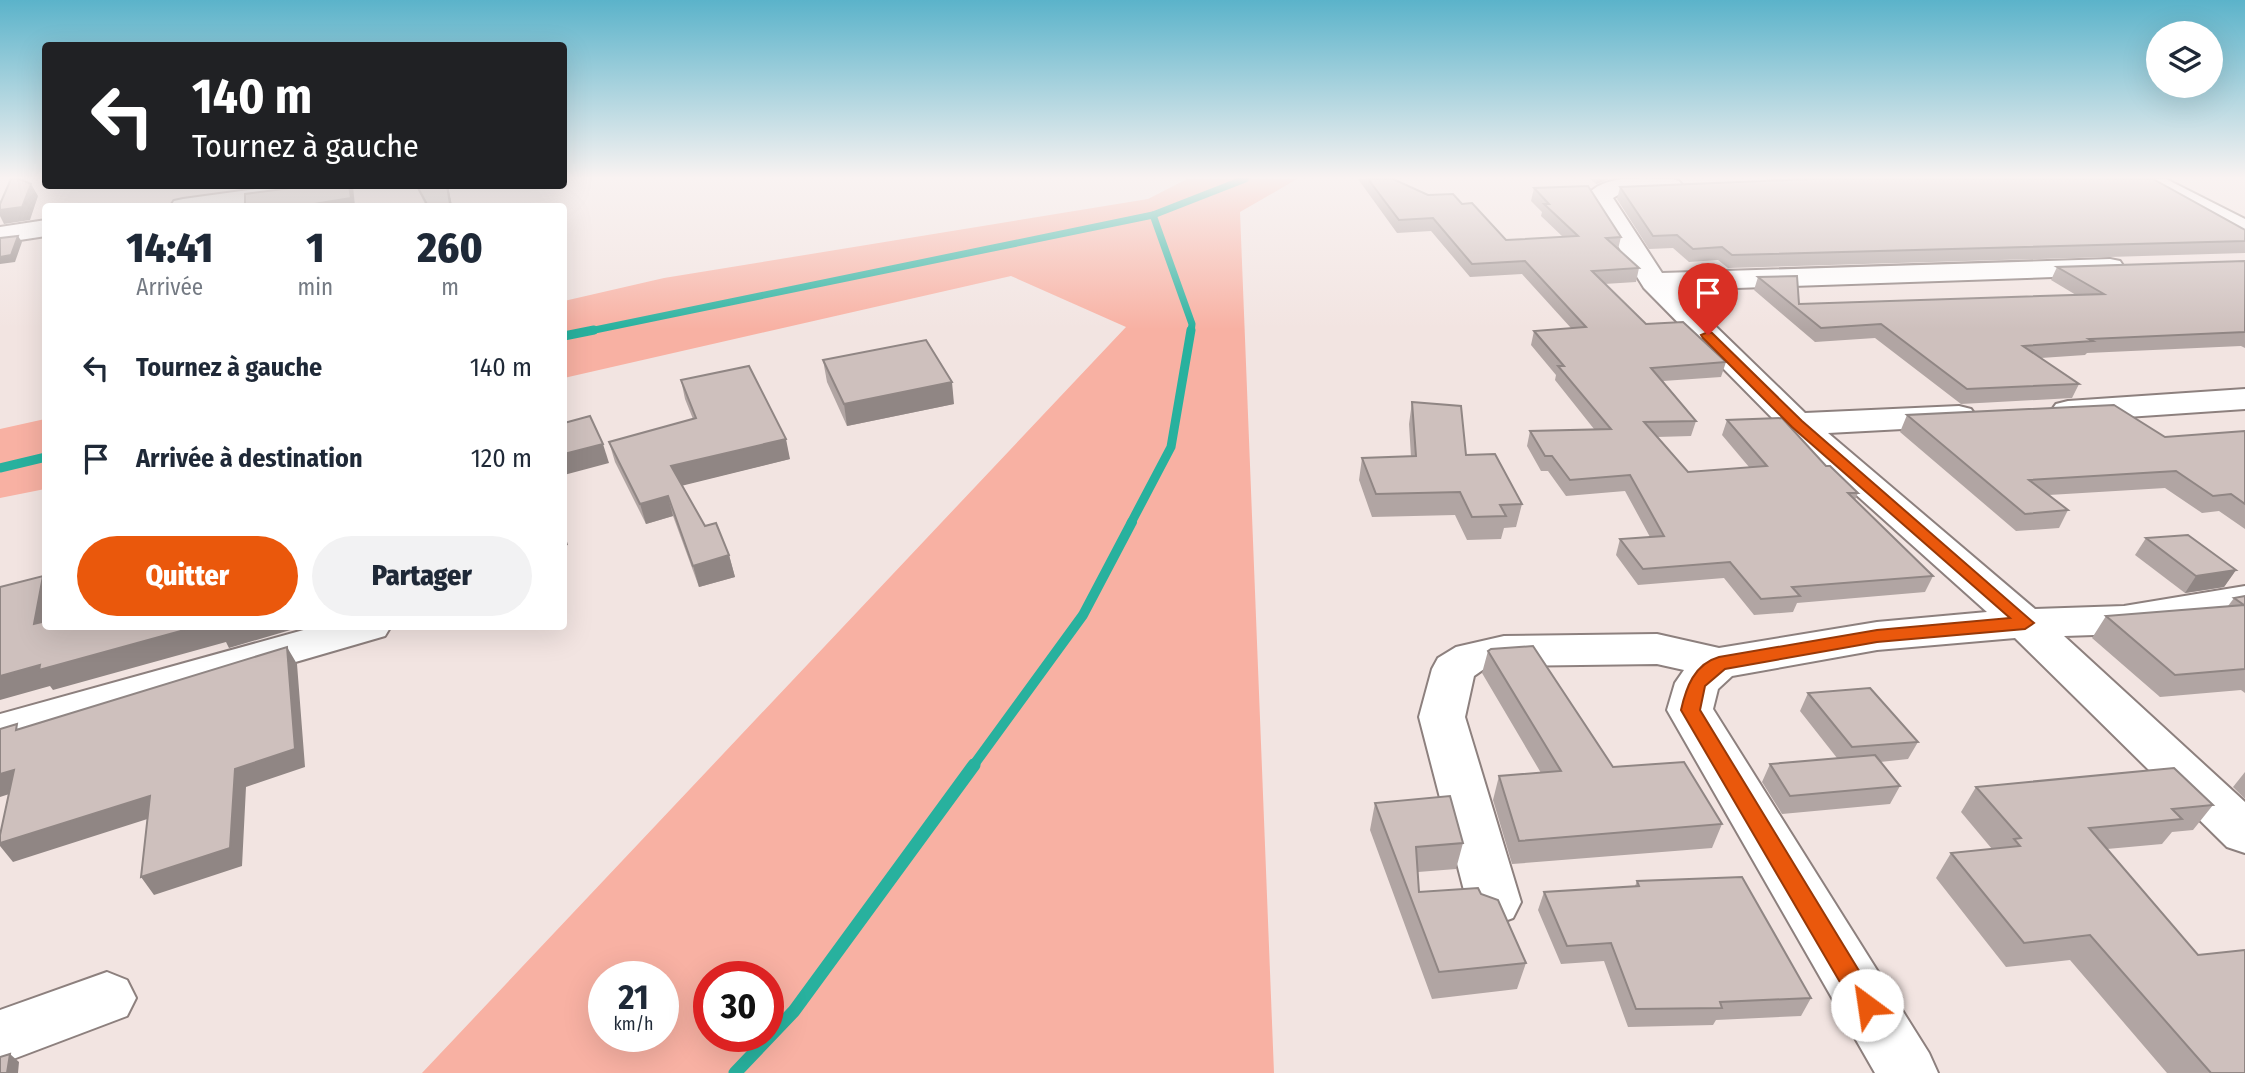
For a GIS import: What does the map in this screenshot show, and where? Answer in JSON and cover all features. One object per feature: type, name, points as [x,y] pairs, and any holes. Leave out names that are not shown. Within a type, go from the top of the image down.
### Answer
[{"type":"street","points":[[0,235],[39,229]]},
{"type":"street","points":[[1620,229],[1654,282],[1797,424],[2025,623],[2245,833]]},
{"type":"street","points":[[1654,282],[2135,266]]},
{"type":"street","points":[[2032,414],[2245,399]]},
{"type":"street","points":[[1797,424],[1993,415]]},
{"type":"street","points":[[1494,902],[1442,717],[1454,669],[1471,657],[1504,651],[1657,649],[1719,663],[1877,636],[2025,623],[2124,620],[2245,599]]},
{"type":"street","points":[[0,731],[356,630]]},
{"type":"street","points":[[1719,663],[1697,683],[1690,710],[1908,1073]]},
{"type":"street","points":[[0,1037],[107,998]]},
{"type":"shaded area","points":[[964,229],[1241,229],[1274,1073],[422,1073],[1126,327],[1011,276],[567,377],[567,300],[664,278]]},
{"type":"shaded area","points":[[42,420],[42,490],[0,498],[0,429]]},
{"type":"building","points":[[1442,229],[1496,229],[1506,240],[1578,236],[1571,229],[1616,229],[1621,237],[1606,238],[1639,268],[1592,271],[1646,324],[1683,322],[1726,362],[1651,368],[1696,421],[1644,422],[1688,472],[1767,466],[1727,420],[1782,418],[1826,466],[1830,466],[1858,493],[1848,493],[1933,576],[1792,587],[1800,596],[1761,599],[1730,562],[1643,569],[1620,539],[1664,536],[1630,475],[1570,480],[1552,456],[1545,456],[1530,431],[1611,429],[1558,366],[1564,366],[1534,331],[1586,327],[1525,261],[1472,264]]},
{"type":"building","points":[[1648,229],[2245,230],[2245,241],[1732,255],[1722,247],[1693,249],[1677,235],[1653,236]]},
{"type":"building","points":[[18,236],[11,255],[0,257],[0,238]]},
{"type":"building","points":[[2245,261],[2245,332],[2089,339],[2093,341],[2023,346],[2079,384],[1967,389],[1881,324],[1821,328],[1758,277],[1797,276],[1799,304],[2104,294],[2057,267]]},
{"type":"building","points":[[926,340],[952,382],[844,404],[823,360]]},
{"type":"building","points":[[749,366],[786,439],[671,466],[705,526],[716,523],[729,555],[693,566],[668,496],[640,504],[609,442],[696,418],[681,380]]},
{"type":"building","points":[[1412,402],[1461,406],[1466,455],[1495,454],[1522,504],[1500,505],[1506,516],[1472,517],[1460,492],[1376,494],[1362,458],[1416,456]]},
{"type":"building","points":[[2114,405],[2165,437],[2245,431],[2245,504],[2231,494],[2213,496],[2176,471],[2029,480],[2068,510],[2025,514],[1907,415]]},
{"type":"building","points":[[590,416],[603,444],[567,453],[567,422]]},
{"type":"building","points":[[2188,535],[2236,570],[2196,576],[2146,538]]},
{"type":"building","points":[[42,576],[34,624],[42,622],[42,630],[184,630],[39,670],[40,665],[0,676],[0,587]]},
{"type":"building","points":[[2245,596],[2245,669],[2175,675],[2106,616],[2244,605],[2234,598]]},
{"type":"building","points":[[1533,646],[1613,767],[1684,762],[1722,824],[1519,841],[1499,776],[1561,771],[1488,651]]},
{"type":"building","points":[[287,647],[295,749],[235,769],[230,848],[141,877],[150,796],[0,843],[14,770],[0,774],[0,729],[17,724],[16,730]]},
{"type":"building","points":[[1870,688],[1918,742],[1852,747],[1808,693]]},
{"type":"building","points":[[1875,755],[1900,786],[1790,796],[1770,764]]},
{"type":"building","points":[[2174,768],[2213,805],[2172,809],[2182,819],[2089,828],[2198,955],[2245,950],[2245,1073],[2211,1073],[2090,935],[2024,943],[1951,853],[2020,846],[2014,839],[2021,838],[1976,787]]},
{"type":"building","points":[[1450,796],[1463,843],[1416,847],[1419,892],[1478,888],[1481,894],[1498,900],[1526,963],[1439,972],[1375,803]]},
{"type":"building","points":[[1742,877],[1811,998],[1720,1002],[1722,1008],[1636,1009],[1611,943],[1567,946],[1544,892],[1639,886],[1637,881]]},
{"type":"building","points":[[10,1054],[7,1073],[0,1073],[0,1057]]},
{"type":"waterway","points":[[585,332],[1085,229]]},
{"type":"waterway","points":[[1158,229],[1192,324],[1191,332]]},
{"type":"waterway","points":[[567,335],[594,330]]},
{"type":"waterway","points":[[1131,523],[1171,447],[1191,330]]},
{"type":"waterway","points":[[0,468],[42,458]]},
{"type":"waterway","points":[[973,766],[1083,615],[1132,522]]},
{"type":"waterway","points":[[735,1073],[794,1011],[974,765]]},
{"type":"route","points":[[1708,335],[1797,424],[2025,623],[1877,636],[1719,663],[1697,683],[1690,710],[1867,1005]]}]
